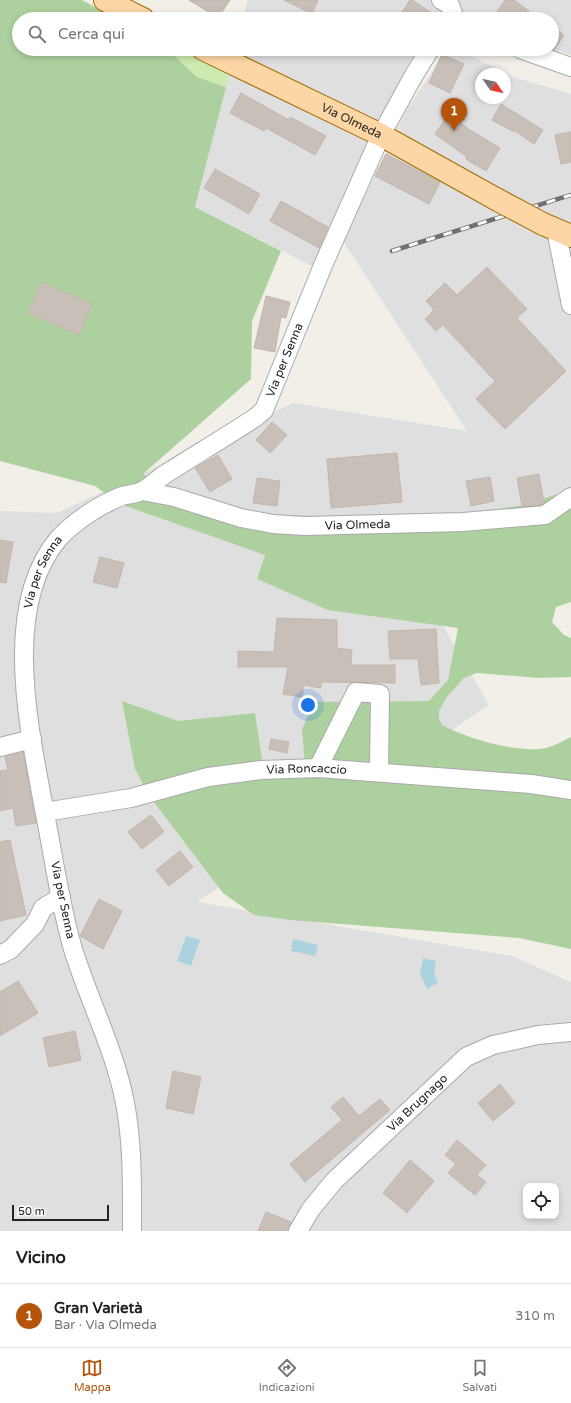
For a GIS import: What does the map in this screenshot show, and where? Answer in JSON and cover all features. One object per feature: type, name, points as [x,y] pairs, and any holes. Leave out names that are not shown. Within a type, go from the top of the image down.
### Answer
[{"type":"main road","points":[[105,0],[129,12]]},
{"type":"main road","name":"Via Olmeda","points":[[218,56],[382,135],[496,199],[557,230]]},
{"type":"street","points":[[441,0],[450,5],[452,12]]},
{"type":"street","name":"Via per Senna","points":[[132,1231],[132,1174],[125,1102],[117,1072],[73,948],[61,897],[26,706],[22,654],[23,629],[31,585],[57,540],[74,524],[106,504],[124,495],[142,491],[256,417],[264,410],[324,263],[382,135],[426,56]]},
{"type":"street","points":[[540,56],[571,67]]},
{"type":"street","points":[[557,230],[571,305]]},
{"type":"street","name":"Via Olmeda","points":[[142,491],[174,497],[241,518],[274,524],[304,526],[463,522],[545,515],[571,497]]},
{"type":"street","points":[[318,768],[356,692],[380,694],[379,771]]},
{"type":"street","points":[[0,747],[32,739]]},
{"type":"street","name":"Via Roncaccio","points":[[45,812],[132,798],[208,778],[261,770],[318,768],[379,771],[531,784],[571,790]]},
{"type":"street","points":[[0,955],[11,950],[35,924],[43,908],[61,897]]},
{"type":"street","name":"Via Brugnago","points":[[298,1231],[311,1209],[334,1181],[466,1057],[493,1045],[538,1035],[571,1032]]},
{"type":"shaded area","points":[[248,0],[571,0],[571,55],[559,51],[559,12],[245,12]]},
{"type":"shaded area","points":[[233,56],[413,56],[318,269],[195,207]]},
{"type":"shaded area","points":[[442,56],[471,56],[495,68],[475,68],[475,104],[511,104],[511,76],[571,94],[571,539],[406,561],[489,705],[197,902],[512,956],[571,982],[571,1231],[0,1231],[0,511],[57,513],[293,403],[467,431],[343,241],[406,111]]},
{"type":"green space","points":[[0,0],[82,0],[105,12],[12,12],[12,56],[174,56],[197,77],[226,87],[195,207],[281,251],[252,321],[251,379],[143,474],[176,492],[246,512],[286,515],[341,517],[460,515],[524,505],[561,493],[571,501],[571,602],[556,607],[552,622],[564,635],[571,638],[571,677],[538,678],[477,673],[464,678],[446,698],[439,711],[439,719],[442,725],[478,740],[522,749],[546,748],[571,737],[571,949],[519,938],[290,920],[254,915],[223,893],[150,797],[135,769],[122,701],[178,721],[255,713],[262,760],[305,765],[302,729],[314,702],[429,701],[448,680],[458,628],[328,610],[257,579],[265,555],[120,504],[95,486],[0,461]]},
{"type":"green space","points":[[174,56],[202,56],[230,70],[226,87],[197,77]]},
{"type":"water","points":[[186,936],[200,940],[191,966],[177,961]]},
{"type":"water","points":[[293,939],[318,945],[315,956],[291,951]]},
{"type":"water","points":[[423,958],[436,961],[434,973],[438,983],[427,989],[420,974]]},
{"type":"building","points":[[189,0],[230,0],[222,12],[208,12]]},
{"type":"building","points":[[284,0],[318,0],[313,12],[308,12]]},
{"type":"building","points":[[410,0],[412,0],[430,12],[402,12]]},
{"type":"building","points":[[505,0],[514,0],[529,11],[528,12],[497,12]]},
{"type":"building","points":[[559,31],[564,35],[559,42]]},
{"type":"building","points":[[441,56],[446,56],[464,64],[450,93],[429,83]]},
{"type":"building","points":[[241,93],[289,120],[290,117],[326,136],[315,155],[266,128],[264,131],[230,113]]},
{"type":"building","points":[[501,104],[543,130],[534,144],[514,130],[514,132],[492,120]]},
{"type":"building","points":[[449,114],[470,130],[500,148],[486,171],[466,159],[467,157],[435,134]]},
{"type":"building","points":[[571,132],[571,162],[561,164],[555,135]]},
{"type":"building","points":[[386,154],[440,182],[429,204],[375,176]]},
{"type":"building","points":[[215,169],[260,194],[249,214],[204,188]]},
{"type":"building","points":[[281,201],[328,227],[319,248],[270,221]]},
{"type":"building","points":[[487,267],[527,309],[517,318],[566,371],[505,429],[476,399],[495,381],[443,325],[436,331],[425,319],[434,310],[426,301],[445,283],[457,295]]},
{"type":"building","points":[[41,282],[92,304],[79,335],[28,313]]},
{"type":"building","points":[[266,296],[290,302],[286,318],[281,317],[275,352],[254,348]]},
{"type":"building","points":[[272,422],[287,435],[270,453],[256,440]]},
{"type":"building","points":[[397,453],[402,502],[331,508],[327,459]]},
{"type":"building","points":[[218,455],[232,479],[210,492],[195,468]]},
{"type":"building","points":[[539,474],[544,503],[541,505],[522,506],[517,478]]},
{"type":"building","points":[[490,477],[494,501],[471,506],[466,481]]},
{"type":"building","points":[[257,478],[280,481],[277,506],[253,503]]},
{"type":"building","points":[[0,540],[13,542],[6,583],[0,582]]},
{"type":"building","points":[[100,557],[124,563],[117,588],[93,582]]},
{"type":"building","points":[[277,618],[337,620],[337,648],[352,650],[351,665],[395,665],[395,683],[321,682],[321,688],[304,685],[302,697],[283,694],[288,667],[238,667],[238,651],[274,652]]},
{"type":"building","points":[[436,629],[439,683],[421,685],[418,659],[390,659],[388,631]]},
{"type":"building","points":[[271,739],[289,742],[287,753],[269,749]]},
{"type":"building","points":[[23,752],[36,823],[16,826],[13,808],[0,811],[0,771],[8,770],[5,757]]},
{"type":"building","points":[[151,815],[164,832],[142,849],[128,832]]},
{"type":"building","points":[[10,840],[26,915],[0,921],[0,842]]},
{"type":"building","points":[[180,851],[193,867],[169,886],[156,870]]},
{"type":"building","points":[[99,899],[122,911],[103,949],[80,936]]},
{"type":"building","points":[[18,981],[38,1013],[0,1036],[0,992]]},
{"type":"building","points":[[75,1031],[81,1060],[49,1067],[43,1038]]},
{"type":"building","points":[[173,1071],[201,1077],[193,1114],[166,1108]]},
{"type":"building","points":[[500,1084],[515,1103],[493,1121],[478,1103]]},
{"type":"building","points":[[343,1097],[359,1116],[380,1099],[390,1110],[305,1182],[290,1164],[342,1120],[331,1107]]},
{"type":"building","points":[[457,1140],[486,1165],[477,1175],[486,1182],[475,1195],[448,1173],[456,1164],[445,1155]]},
{"type":"building","points":[[410,1160],[434,1181],[407,1213],[383,1193]]},
{"type":"building","points":[[266,1212],[291,1222],[288,1231],[258,1231]]},
{"type":"railway","points":[[392,251],[571,195]]},
{"type":"place","name":"Gran Varietà","points":[[454,131]]}]
